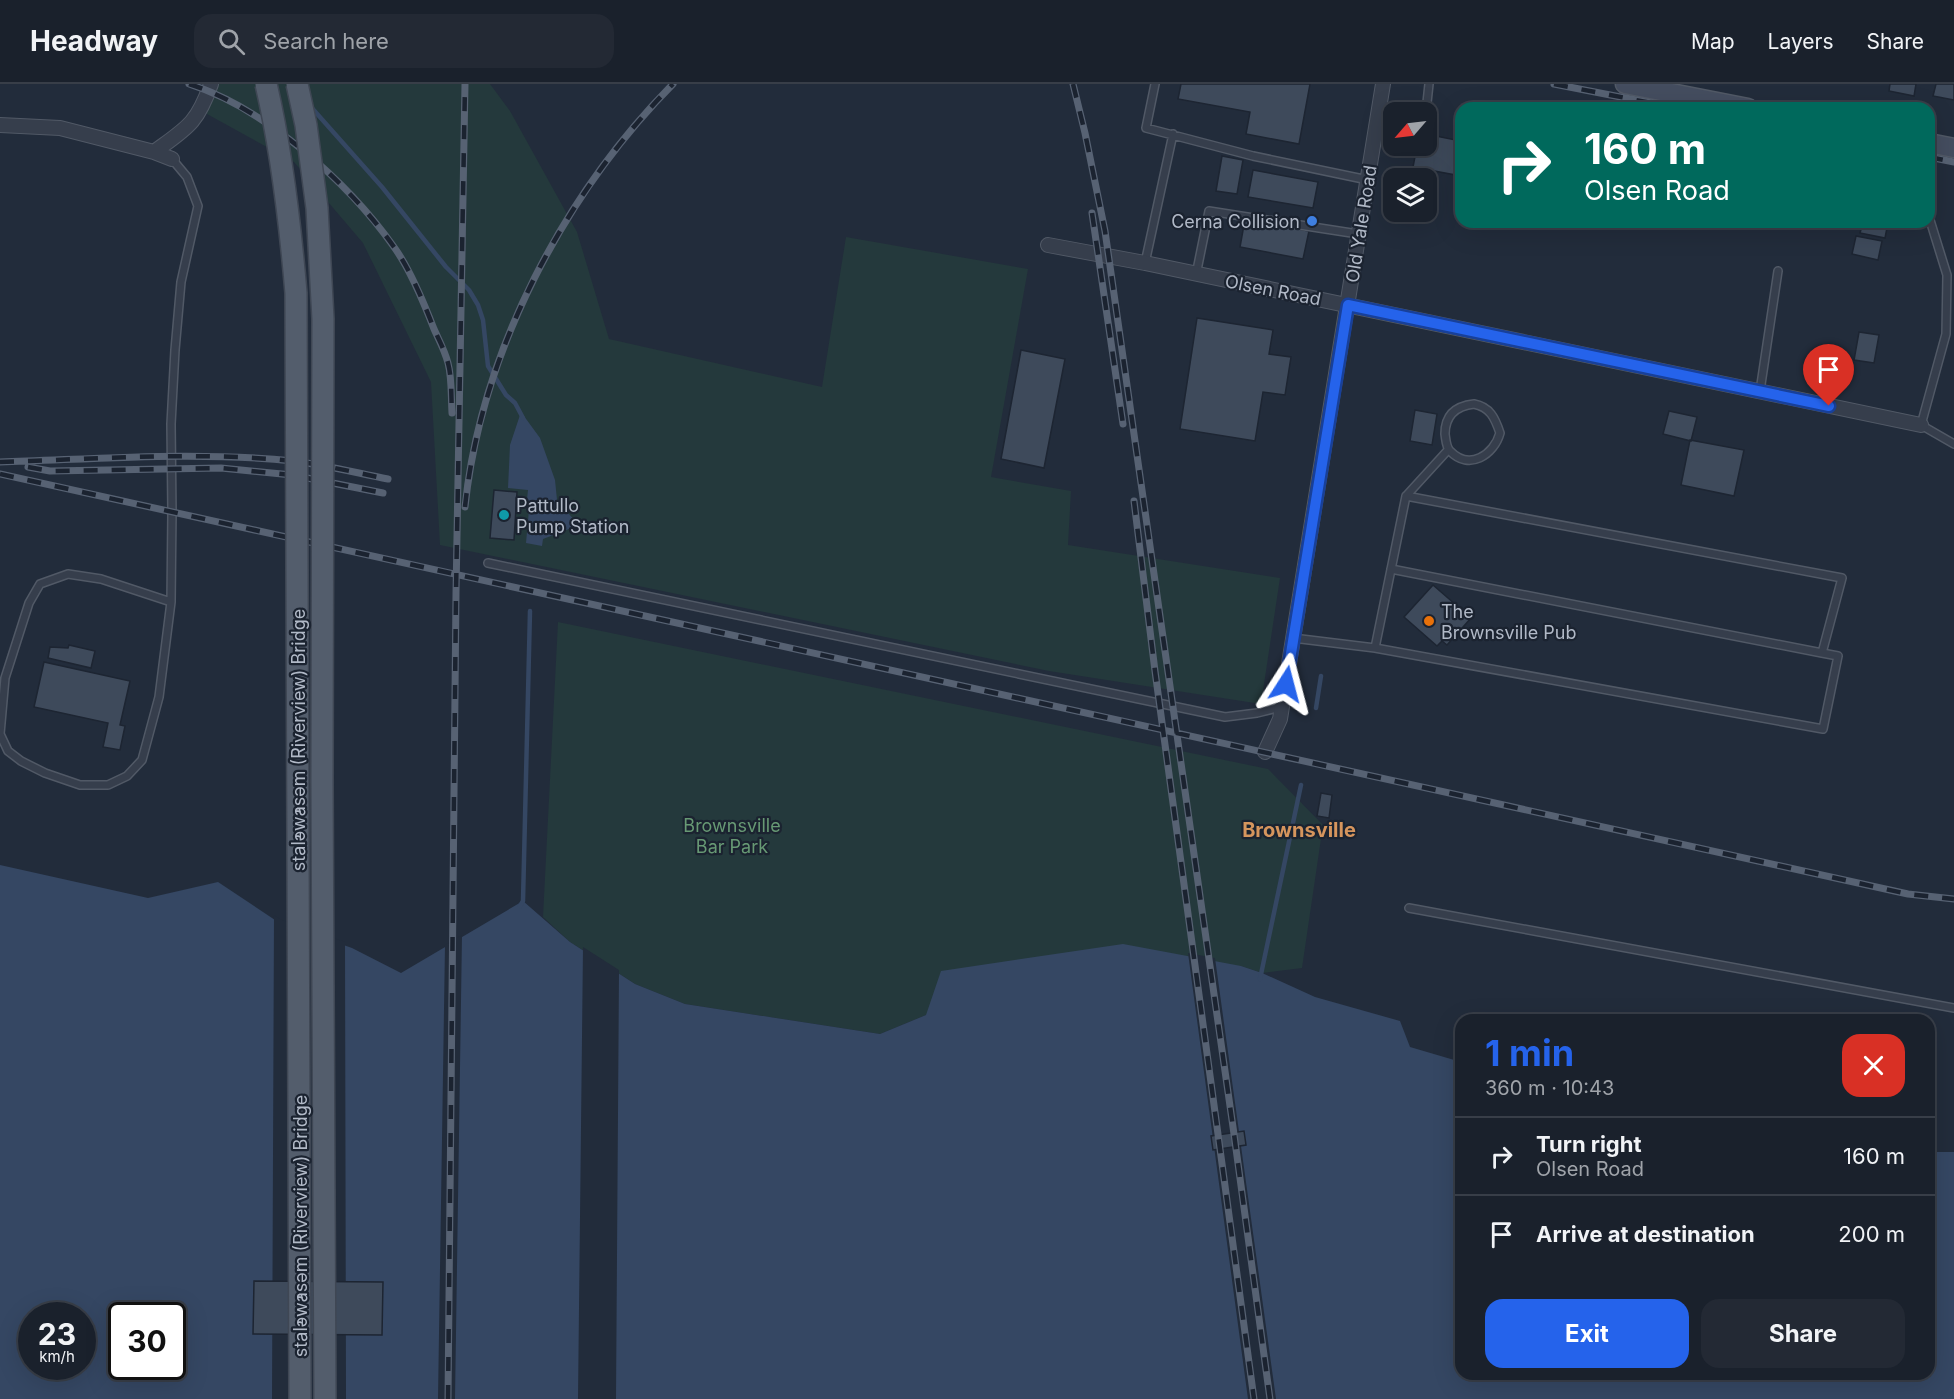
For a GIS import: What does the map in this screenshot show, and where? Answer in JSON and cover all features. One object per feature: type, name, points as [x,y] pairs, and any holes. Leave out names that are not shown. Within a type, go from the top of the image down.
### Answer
[{"type":"main road","name":"stal̕əw̓asəm (Riverview) Bridge","points":[[266,84],[276,124],[290,220],[296,293],[300,1399]]},
{"type":"main road","name":"stal̕əw̓asəm (Riverview) Bridge","points":[[297,84],[306,125],[317,208],[323,318],[322,782],[325,1399]]},
{"type":"street","points":[[154,152],[182,132],[194,120],[203,107],[211,84]]},
{"type":"street","points":[[1625,84],[1717,102]]},
{"type":"street","name":"Old Yale Road","points":[[1265,752],[1280,719],[1368,180],[1380,85]]},
{"type":"street","points":[[0,125],[60,128],[154,152],[172,159]]},
{"type":"street","points":[[1935,144],[1954,148]]},
{"type":"street","name":"Olsen Road","points":[[1048,245],[1145,263],[1921,425]]},
{"type":"lane","points":[[1155,84],[1146,128],[1253,156],[1368,180]]},
{"type":"lane","points":[[1427,102],[1429,84]]},
{"type":"lane","points":[[1145,263],[1173,134]]},
{"type":"lane","points":[[171,602],[101,579],[68,574],[40,584],[29,603],[6,678],[0,734],[8,751],[21,761],[45,773],[80,785],[108,785],[127,776],[142,759],[159,697],[171,602],[171,424],[175,350],[181,282],[198,206],[187,177],[172,159]]},
{"type":"lane","points":[[1196,275],[1209,211],[1359,234]]},
{"type":"lane","points":[[1932,228],[1947,274],[1946,334],[1921,425],[1954,444]]},
{"type":"lane","points":[[1760,391],[1779,271]]},
{"type":"lane","points":[[1464,405],[1484,406],[1491,413],[1500,433],[1494,449],[1486,456],[1476,459],[1456,456],[1448,450],[1445,428],[1448,417],[1464,405]]},
{"type":"lane","points":[[1375,648],[1406,496],[1448,450]]},
{"type":"lane","points":[[1406,496],[1842,578],[1822,653]]},
{"type":"lane","points":[[488,563],[1225,717],[1257,713],[1282,706]]},
{"type":"lane","points":[[1293,638],[1375,648],[1823,729],[1838,656],[1391,569]]},
{"type":"lane","points":[[1409,908],[1954,1008]]},
{"type":"green space","points":[[202,84],[490,84],[510,111],[577,232],[609,339],[822,387],[846,237],[1028,269],[991,477],[1071,491],[1068,545],[1280,578],[1261,704],[1049,671],[440,545],[431,382],[363,243],[294,162],[207,114]]},
{"type":"green space","name":"Brownsville Bar Park","points":[[558,622],[1268,769],[1323,825],[1302,968],[1262,973],[1241,966],[926,1015],[880,1034],[685,1004],[635,984],[570,942],[543,917]]},
{"type":"water","points":[[521,412],[540,438],[555,480],[557,500],[575,521],[569,529],[543,539],[542,546],[526,543],[528,490],[508,488],[510,445]]},
{"type":"water","points":[[0,865],[148,898],[218,882],[278,922],[352,948],[401,973],[523,901],[570,942],[635,984],[685,1004],[880,1034],[926,1015],[941,971],[1123,944],[1241,966],[1315,997],[1400,1021],[1410,1047],[1455,1060],[1455,1380],[1935,1380],[1935,1152],[1954,1152],[1954,1399],[0,1399]]},
{"type":"pier","points":[[274,915],[345,942],[346,1399],[272,1399]]},
{"type":"pier","points":[[462,935],[455,1399],[438,1399],[445,945]]},
{"type":"pier","points":[[583,947],[619,970],[616,1399],[578,1399]]},
{"type":"pier","points":[[1188,953],[1215,958],[1276,1399],[1248,1399]]},
{"type":"building","points":[[1181,84],[1310,84],[1299,144],[1246,134],[1250,112],[1178,99]]},
{"type":"building","points":[[1890,84],[1916,84],[1914,96],[1889,91]]},
{"type":"building","points":[[1936,84],[1954,84],[1954,100],[1933,96]]},
{"type":"building","points":[[1437,136],[1455,140],[1455,175],[1437,172],[1437,168],[1413,167],[1415,156],[1437,156]]},
{"type":"building","points":[[1222,156],[1243,160],[1237,194],[1216,191]]},
{"type":"building","points":[[1253,170],[1318,182],[1313,208],[1248,197]]},
{"type":"building","points":[[1245,219],[1309,231],[1303,259],[1240,247]]},
{"type":"building","points":[[1861,228],[1887,228],[1885,238],[1860,233]]},
{"type":"building","points":[[1856,236],[1882,241],[1878,260],[1852,254]]},
{"type":"building","points":[[1197,318],[1273,330],[1269,354],[1291,357],[1285,395],[1263,392],[1255,441],[1180,429]]},
{"type":"building","points":[[1859,332],[1879,335],[1874,363],[1854,360]]},
{"type":"building","points":[[1021,350],[1065,359],[1044,468],[1001,459]]},
{"type":"building","points":[[1415,410],[1437,414],[1432,445],[1410,441]]},
{"type":"building","points":[[1669,411],[1697,417],[1691,441],[1663,434]]},
{"type":"building","points":[[1690,440],[1744,450],[1734,496],[1681,485]]},
{"type":"building","name":"Pattullo Pump Station","points":[[494,490],[517,492],[514,540],[490,538]]},
{"type":"building","points":[[1433,585],[1471,618],[1447,645],[1442,641],[1437,646],[1404,617]]},
{"type":"building","points":[[69,645],[95,651],[91,668],[48,658],[50,647],[68,648]]},
{"type":"building","points":[[44,662],[130,681],[120,725],[125,726],[120,750],[103,747],[108,723],[34,707]]},
{"type":"building","points":[[1321,793],[1332,795],[1329,818],[1317,816]]},
{"type":"building","points":[[1244,1131],[1246,1145],[1213,1150],[1211,1136]]},
{"type":"building","points":[[254,1281],[383,1282],[382,1335],[253,1334]]},
{"type":"waterway","points":[[311,107],[382,187],[446,267],[469,290],[478,305],[483,320],[488,366],[523,418]]},
{"type":"waterway","points":[[520,906],[523,901],[530,611]]},
{"type":"waterway","points":[[1316,708],[1321,676]]},
{"type":"waterway","points":[[1260,979],[1301,785]]},
{"type":"railway","points":[[189,84],[218,95],[247,110],[275,129],[329,173],[375,222],[406,265],[444,350],[450,375],[452,413]]},
{"type":"railway","points":[[448,1399],[456,593],[465,84]]},
{"type":"railway","points":[[465,507],[474,449],[489,391],[509,334],[534,279],[564,225],[597,175],[633,127],[673,84]]},
{"type":"railway","points":[[1073,84],[1105,231],[1270,1399]]},
{"type":"railway","points":[[1554,84],[1646,102]]},
{"type":"railway","points":[[1935,158],[1954,162]]},
{"type":"railway","points":[[1092,213],[1123,424]]},
{"type":"railway","points":[[0,462],[147,457],[257,458],[293,461],[388,479]]},
{"type":"railway","points":[[28,467],[50,471],[221,468],[292,475],[383,493]]},
{"type":"railway","points":[[0,474],[1908,894],[1954,899]]},
{"type":"railway","points":[[1134,501],[1254,1399]]},
{"type":"place","name":"Cerna Collision","points":[[1312,221]]},
{"type":"place","name":"Pattullo Pump Station","points":[[504,515]]},
{"type":"place","name":"The Brownsville Pub","points":[[1429,621]]},
{"type":"district","name":"Brownsville","points":[[1299,830]]},
{"type":"route","points":[[1286,684],[1348,305],[1829,406]]}]
